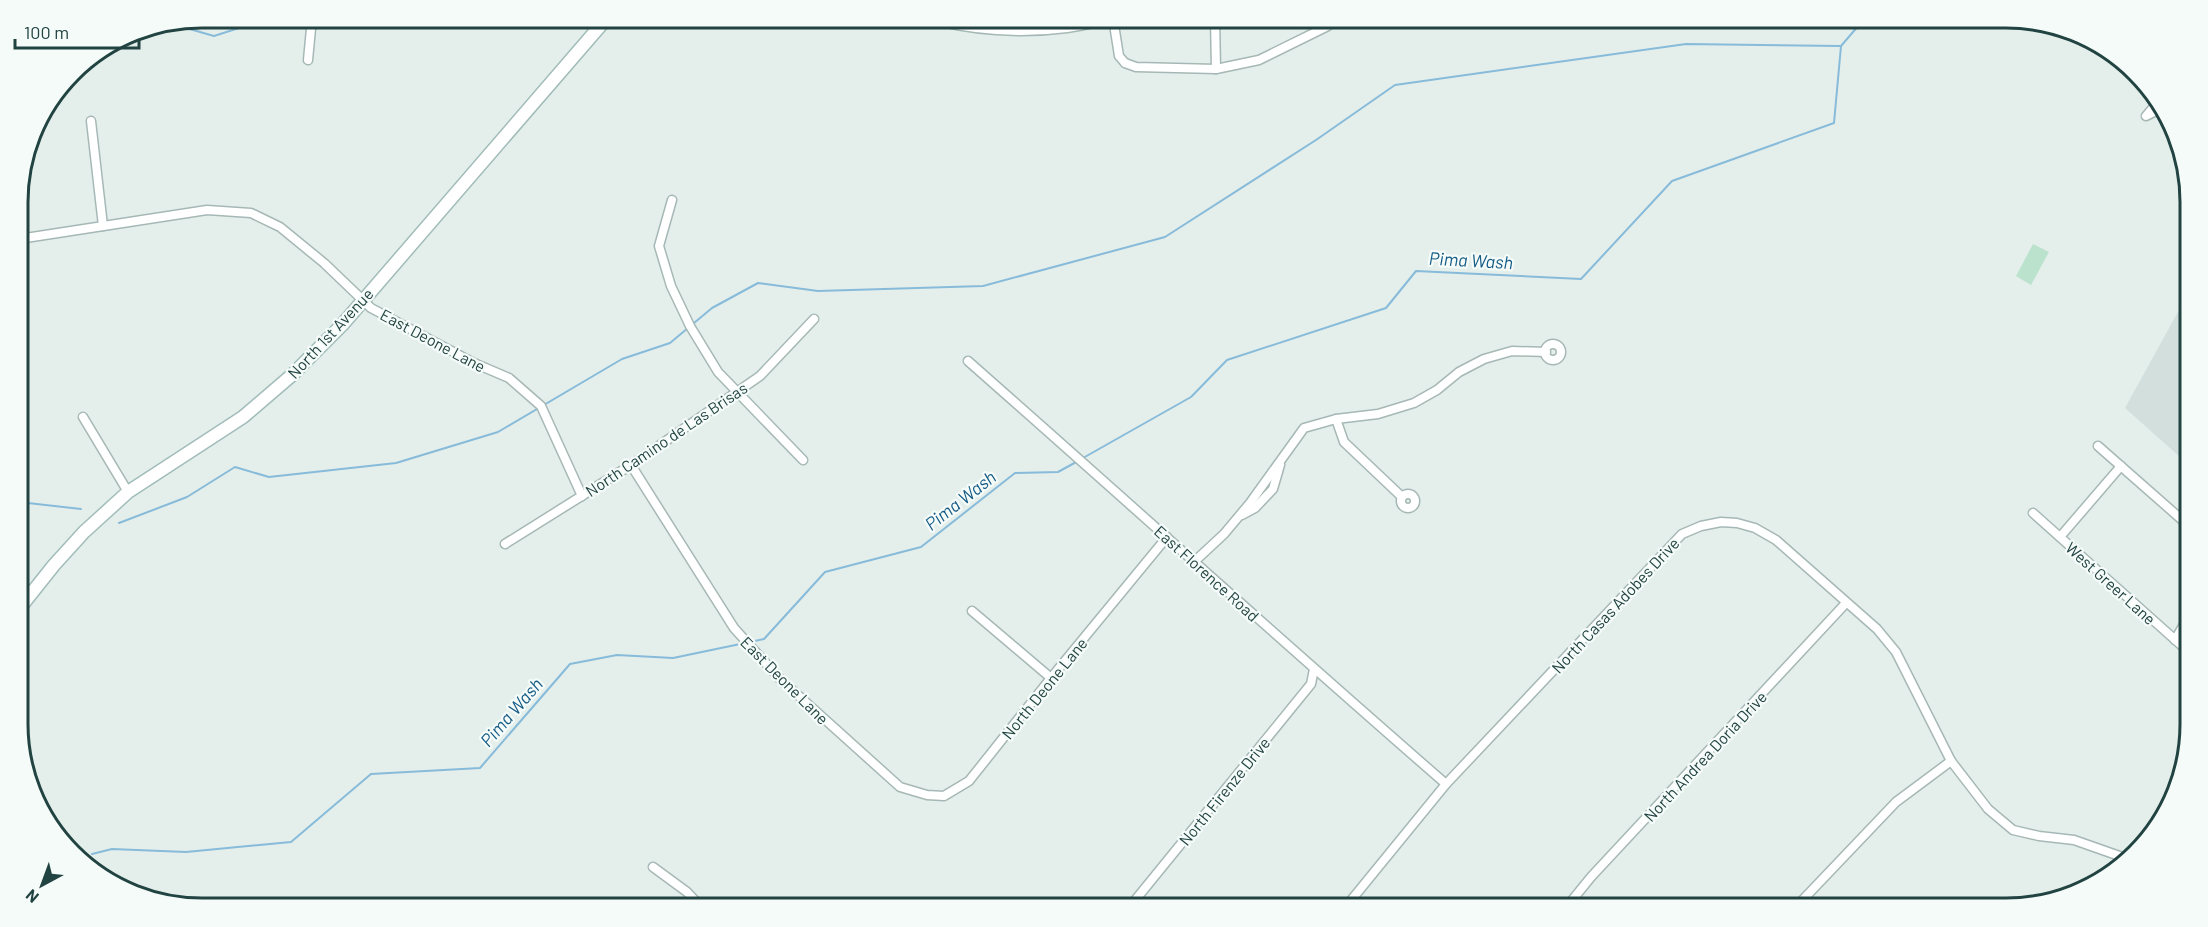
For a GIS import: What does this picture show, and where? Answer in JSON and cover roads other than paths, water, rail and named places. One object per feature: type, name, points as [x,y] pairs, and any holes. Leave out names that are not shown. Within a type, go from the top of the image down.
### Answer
[{"type":"main road","name":"North 1st Avenue","points":[[28,597],[84,532],[128,492],[243,417],[292,375],[342,325],[598,29]]},
{"type":"street","points":[[1115,28],[1122,66],[1216,69],[1259,60],[1323,28]]},
{"type":"street","points":[[1215,28],[1216,69]]},
{"type":"street","points":[[308,60],[311,29]]},
{"type":"street","points":[[991,29],[1055,29]]},
{"type":"street","points":[[2152,109],[2146,116],[2154,112]]},
{"type":"street","points":[[92,121],[102,226]]},
{"type":"street","points":[[672,200],[659,246],[671,286],[690,326],[718,372],[802,460]]},
{"type":"street","name":"East Deone Lane","points":[[29,237],[207,210],[251,213],[280,227],[324,263],[371,308],[474,363],[509,378],[541,406],[582,495]]},
{"type":"street","name":"North Camino de Las Brisas","points":[[506,544],[631,465],[737,393],[760,376],[814,319]]},
{"type":"street","points":[[1195,561],[1224,534],[1237,518],[1255,508],[1273,489],[1281,459],[1304,428],[1336,419],[1378,414],[1414,403],[1437,390],[1458,372],[1484,359],[1512,351],[1546,352]]},
{"type":"street","name":"East Florence Road","points":[[968,361],[1446,784]]},
{"type":"street","points":[[83,417],[128,492]]},
{"type":"street","points":[[1336,419],[1344,442],[1402,497]]},
{"type":"street","points":[[2098,446],[2180,518]]},
{"type":"street","name":"East Deone Lane","points":[[631,465],[734,628],[780,679],[900,787]]},
{"type":"street","points":[[2060,537],[2121,466]]},
{"type":"street","name":"West Greer Lane","points":[[2033,513],[2180,644]]},
{"type":"street","name":"North Casas Adobes Drive","points":[[1353,898],[1446,784],[1682,534],[1701,526],[1720,522],[1737,523],[1755,528],[1776,540],[1877,629],[1896,652],[1951,761],[1988,809],[2013,830],[2074,840],[2119,856]]},
{"type":"street","name":"North Deone Lane","points":[[900,787],[927,795],[944,796],[969,781],[1167,537]]},
{"type":"street","name":"North Andrea Doria Drive","points":[[1574,898],[1846,603]]},
{"type":"street","points":[[972,611],[1051,678]]},
{"type":"street","points":[[2175,640],[2180,631]]},
{"type":"street","name":"North Firenze Drive","points":[[1137,898],[1311,684],[1314,669]]},
{"type":"street","points":[[1804,898],[1896,802],[1951,761]]},
{"type":"street","points":[[654,867],[693,898]]},
{"type":"waterway","name":"Pima Wash","points":[[1083,458],[1191,397],[1227,360],[1386,308],[1416,271],[1581,279],[1672,181],[1834,123],[1841,46],[1856,28]]},
{"type":"waterway","points":[[190,29],[214,36],[236,29]]},
{"type":"waterway","points":[[119,523],[187,497],[235,467],[269,477],[396,463],[498,432],[622,359],[670,343],[712,308],[758,283],[818,291],[983,286],[1165,237],[1316,140],[1395,85],[1686,44],[1841,46]]},
{"type":"waterway","name":"Pima Wash","points":[[750,642],[764,639],[825,572],[921,547],[1015,473],[1058,472],[1078,461]]},
{"type":"waterway","points":[[28,503],[81,509]]},
{"type":"waterway","name":"Pima Wash","points":[[92,854],[112,849],[186,852],[291,842],[371,774],[480,768],[570,664],[617,655],[673,658],[745,643]]}]
